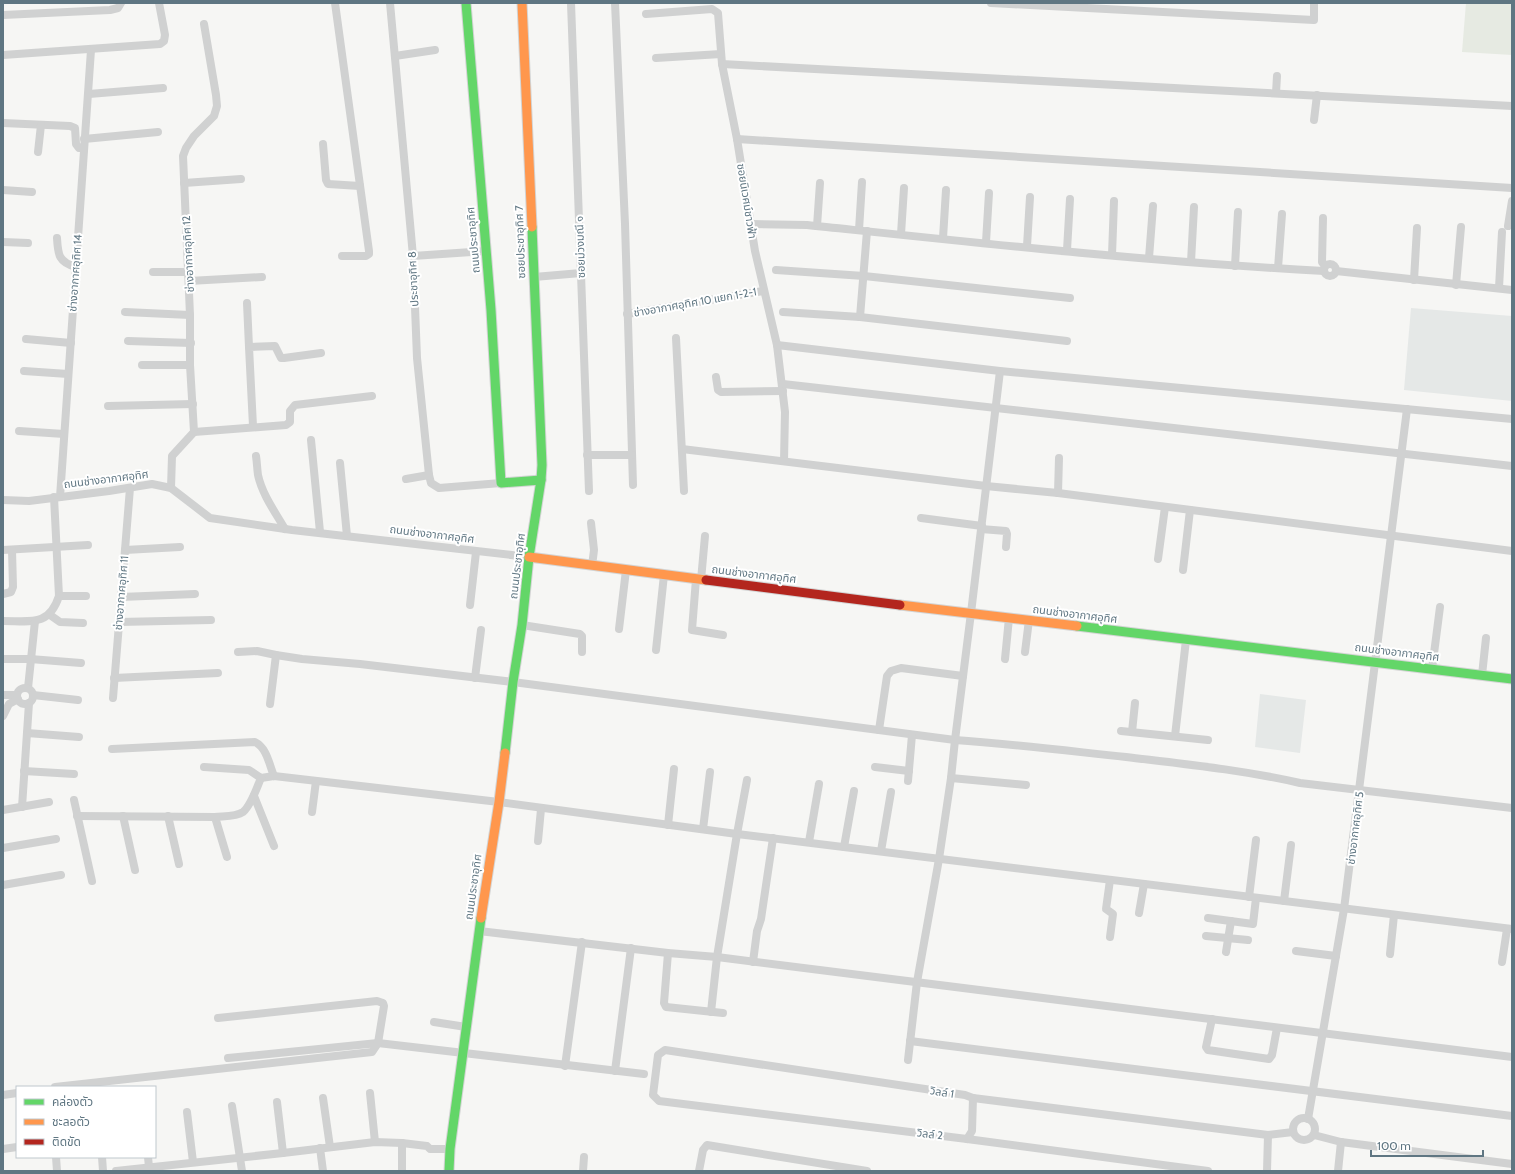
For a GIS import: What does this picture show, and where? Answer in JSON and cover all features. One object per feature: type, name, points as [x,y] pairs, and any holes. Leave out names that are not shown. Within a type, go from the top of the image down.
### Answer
[{"type":"street","points":[[3,15],[110,10],[118,8],[121,3]]},
{"type":"street","points":[[3,55],[160,44],[164,41],[165,35],[159,3]]},
{"type":"street","points":[[335,3],[369,254],[366,256],[342,256]]},
{"type":"street","name":"ประชาอุทิศ 8","points":[[390,3],[413,256],[417,358],[429,475]]},
{"type":"street","name":"ถนนประชาอุทิศ","points":[[466,3],[486,251],[501,483]]},
{"type":"street","name":"ซอยประชาอุทิศ 7","points":[[522,3],[542,465],[540,480]]},
{"type":"street","name":"ซอยม่วงมณี ๑","points":[[571,3],[589,491]]},
{"type":"street","points":[[615,3],[625,224],[633,485]]},
{"type":"street","points":[[991,3],[1129,7],[1314,20],[1314,3]]},
{"type":"street","name":"ซอยนิเวศม์ชาวฟ้า","points":[[646,14],[712,9],[718,13],[722,64],[737,138],[763,291],[777,345],[785,412],[784,461]]},
{"type":"street","name":"ช่างอากาศอุทิศ 12","points":[[194,432],[190,365],[191,343],[189,272],[183,156],[186,148],[214,116],[217,106],[204,24]]},
{"type":"street","name":"ช่างอากาศอุทิศ 14","points":[[59,596],[57,497],[64,434],[91,50]]},
{"type":"street","points":[[395,56],[436,50]]},
{"type":"street","points":[[656,58],[721,54]]},
{"type":"street","points":[[722,64],[1512,106]]},
{"type":"street","points":[[1276,93],[1277,76]]},
{"type":"street","points":[[89,94],[163,88]]},
{"type":"street","points":[[1314,120],[1317,95]]},
{"type":"street","points":[[3,123],[70,126],[75,128],[76,144],[79,148],[83,148]]},
{"type":"street","points":[[38,152],[41,125]]},
{"type":"street","points":[[84,139],[158,132]]},
{"type":"street","points":[[737,138],[1512,188]]},
{"type":"street","points":[[323,144],[326,180],[328,184],[360,186]]},
{"type":"street","points":[[184,183],[240,179]]},
{"type":"street","points":[[860,317],[864,276],[862,182]]},
{"type":"street","points":[[817,226],[820,183]]},
{"type":"street","points":[[901,234],[904,188]]},
{"type":"street","points":[[3,190],[32,192]]},
{"type":"street","points":[[943,238],[946,190]]},
{"type":"street","points":[[986,242],[988,194]]},
{"type":"street","points":[[1027,246],[1030,197]]},
{"type":"street","points":[[1067,250],[1070,199]]},
{"type":"street","points":[[1112,255],[1114,201]]},
{"type":"street","points":[[1499,288],[1505,229],[1512,202]]},
{"type":"street","points":[[1150,258],[1153,206]]},
{"type":"street","points":[[1191,262],[1194,207]]},
{"type":"street","points":[[1235,266],[1238,212]]},
{"type":"street","points":[[1278,268],[1282,214]]},
{"type":"street","points":[[1323,218],[1322,262],[1325,269],[1325,274],[1332,276],[1336,272],[1512,290]]},
{"type":"street","points":[[751,224],[817,226],[1235,266],[1325,269]]},
{"type":"street","points":[[1456,285],[1461,227]]},
{"type":"street","points":[[1414,280],[1417,228]]},
{"type":"street","points":[[57,238],[58,254],[62,261],[76,267]]},
{"type":"street","points":[[3,242],[28,244]]},
{"type":"street","points":[[413,256],[486,251]]},
{"type":"street","points":[[776,270],[864,276],[1070,298]]},
{"type":"street","points":[[153,272],[189,272]]},
{"type":"street","points":[[534,278],[581,273]]},
{"type":"street","points":[[189,281],[262,278]]},
{"type":"street","name":"ช่างอากาศอุทิศ 10 แยก 1-2-1","points":[[627,314],[763,291]]},
{"type":"street","points":[[247,303],[253,426]]},
{"type":"street","points":[[125,312],[190,315]]},
{"type":"street","points":[[784,312],[860,317],[1067,341]]},
{"type":"street","points":[[676,338],[684,491]]},
{"type":"street","points":[[26,339],[70,343]]},
{"type":"street","points":[[128,341],[191,343]]},
{"type":"street","points":[[777,345],[1000,371],[1512,419]]},
{"type":"street","points":[[250,347],[275,346],[281,358],[321,353]]},
{"type":"street","points":[[142,365],[190,365]]},
{"type":"street","points":[[24,371],[68,374]]},
{"type":"street","points":[[908,1060],[917,982],[939,859],[951,778],[1000,371]]},
{"type":"street","points":[[716,377],[718,390],[721,392],[783,388],[996,408],[1512,466]]},
{"type":"street","points":[[170,488],[172,456],[194,432],[288,424],[290,422],[290,411],[295,405],[372,396]]},
{"type":"street","points":[[108,406],[193,404]]},
{"type":"street","name":"ช่างอากาศอุทิศ 5","points":[[1308,1119],[1344,909],[1407,410]]},
{"type":"street","points":[[19,431],[64,434]]},
{"type":"street","points":[[311,440],[320,532]]},
{"type":"street","points":[[682,449],[986,486],[1058,492],[1512,551]]},
{"type":"street","points":[[587,455],[632,455]]},
{"type":"street","points":[[256,456],[261,484],[285,528]]},
{"type":"street","points":[[1058,492],[1059,458]]},
{"type":"street","points":[[340,463],[348,536]]},
{"type":"street","points":[[406,479],[429,475],[431,482],[439,488],[540,480]]},
{"type":"street","name":"ถนนประชาอุทิศ","points":[[449,1171],[446,1149],[462,1054],[499,802],[513,682],[522,624],[529,557],[540,480]]},
{"type":"street","name":"ถนนช่างอากาศอุทิศ","points":[[3,500],[22,501],[152,484],[170,488],[210,518],[1186,640],[1512,679]]},
{"type":"street","name":"ช่างอากาศอุทิศ 11","points":[[112,698],[130,488]]},
{"type":"street","points":[[1158,559],[1165,506]]},
{"type":"street","points":[[1183,570],[1190,510]]},
{"type":"street","points":[[921,518],[1006,531],[1006,547]]},
{"type":"street","points":[[592,523],[594,550],[592,566]]},
{"type":"street","points":[[705,536],[692,630],[723,635]]},
{"type":"street","points":[[3,594],[11,592],[13,587],[7,550],[88,545]]},
{"type":"street","points":[[125,550],[180,547]]},
{"type":"street","points":[[470,605],[476,552]]},
{"type":"street","points":[[619,629],[626,570]]},
{"type":"street","points":[[656,650],[664,575]]},
{"type":"street","points":[[121,597],[195,594]]},
{"type":"street","points":[[3,621],[35,621],[50,615],[59,596],[86,596]]},
{"type":"street","points":[[1432,669],[1440,607]]},
{"type":"street","points":[[50,615],[60,622],[83,622]]},
{"type":"street","points":[[1005,659],[1009,618]]},
{"type":"street","points":[[119,622],[211,620]]},
{"type":"street","points":[[1025,652],[1029,620]]},
{"type":"street","points":[[22,807],[26,733],[29,703],[32,699],[30,692],[30,659],[35,621]]},
{"type":"street","points":[[522,624],[580,634],[582,636],[582,652]]},
{"type":"street","points":[[474,678],[482,630]]},
{"type":"street","points":[[1482,675],[1486,638]]},
{"type":"street","points":[[1175,736],[1186,640]]},
{"type":"street","points":[[238,652],[258,651],[276,655],[513,682],[912,735],[1170,762],[1274,777],[1300,783],[1512,808]]},
{"type":"street","points":[[270,704],[276,655]]},
{"type":"street","points":[[3,659],[30,659],[81,663]]},
{"type":"street","points":[[879,730],[887,676],[891,671],[901,668],[963,676]]},
{"type":"street","points":[[114,678],[218,673]]},
{"type":"street","points":[[3,716],[9,704],[17,697],[19,690],[23,688],[30,692],[78,700]]},
{"type":"street","points":[[3,695],[17,697]]},
{"type":"street","points":[[17,697],[20,703],[29,703]]},
{"type":"street","points":[[1132,732],[1135,703]]},
{"type":"street","points":[[1121,731],[1208,740]]},
{"type":"street","points":[[26,733],[78,737]]},
{"type":"street","points":[[908,781],[912,735]]},
{"type":"street","points":[[112,749],[254,742],[260,744],[265,752],[274,776]]},
{"type":"street","points":[[204,767],[249,770],[261,778],[274,776],[499,802],[542,809],[737,834],[1510,929],[1502,962]]},
{"type":"street","points":[[875,767],[909,771]]},
{"type":"street","points":[[668,824],[674,769]]},
{"type":"street","points":[[24,771],[74,774]]},
{"type":"street","points":[[703,829],[710,772]]},
{"type":"street","points":[[77,816],[215,817],[237,814],[243,812],[254,796],[261,778]]},
{"type":"street","points":[[951,778],[1026,785]]},
{"type":"street","points":[[711,1012],[717,957],[747,780]]},
{"type":"street","points":[[312,812],[316,781]]},
{"type":"street","points":[[808,842],[820,784]]},
{"type":"street","points":[[844,846],[854,791]]},
{"type":"street","points":[[881,851],[891,792]]},
{"type":"street","points":[[254,796],[274,846]]},
{"type":"street","points":[[74,800],[92,880]]},
{"type":"street","points":[[3,810],[49,802]]},
{"type":"street","points":[[538,841],[542,809]]},
{"type":"street","points":[[123,816],[134,870]]},
{"type":"street","points":[[168,816],[179,864]]},
{"type":"street","points":[[215,817],[227,857]]},
{"type":"street","points":[[753,962],[757,931],[761,919],[772,838]]},
{"type":"street","points":[[3,848],[56,839]]},
{"type":"street","points":[[1208,918],[1253,924],[1252,897],[1256,840]]},
{"type":"street","points":[[1284,901],[1291,845]]},
{"type":"street","points":[[3,885],[61,875]]},
{"type":"street","points":[[1110,880],[1106,909],[1113,914],[1110,937]]},
{"type":"street","points":[[1140,913],[1144,884]]},
{"type":"street","points":[[1390,954],[1394,915]]},
{"type":"street","points":[[1226,952],[1231,921]]},
{"type":"street","points":[[479,931],[668,953],[717,957],[1512,1057]]},
{"type":"street","points":[[1206,936],[1248,940]]},
{"type":"street","points":[[565,1066],[582,942]]},
{"type":"street","points":[[615,1071],[631,948]]},
{"type":"street","points":[[1296,951],[1336,956]]},
{"type":"street","points":[[668,953],[664,1003],[666,1007],[723,1013]]},
{"type":"street","points":[[64,1086],[372,1052],[378,1043],[384,1006],[381,1001],[218,1018]]},
{"type":"street","points":[[1212,1019],[1206,1047],[1208,1050],[1269,1059],[1272,1055],[1277,1028]]},
{"type":"street","points":[[434,1022],[466,1027]]},
{"type":"street","points":[[910,1041],[1512,1116]]},
{"type":"street","points":[[228,1058],[378,1043],[462,1054],[644,1074]]},
{"type":"street","name":"วิลล์ 1","points":[[654,1095],[658,1055],[665,1050],[965,1095],[973,1098],[1268,1135],[1293,1132]]},
{"type":"street","points":[[3,1095],[16,1093]]},
{"type":"street","points":[[370,1093],[375,1142]]},
{"type":"street","name":"วิลล์ 2","points":[[654,1095],[659,1100],[1208,1171]]},
{"type":"street","points":[[323,1098],[330,1147]]},
{"type":"street","points":[[967,1139],[972,1132],[973,1098]]},
{"type":"street","points":[[277,1102],[283,1154]]},
{"type":"street","points":[[232,1106],[242,1171]]},
{"type":"street","points":[[187,1112],[193,1162]]},
{"type":"street","points":[[1304,1118],[1308,1119],[1314,1124],[1315,1127],[1314,1135],[1307,1140],[1299,1139],[1293,1132],[1296,1121],[1304,1118]]},
{"type":"street","points":[[1267,1171],[1268,1135]]},
{"type":"street","points":[[1314,1135],[1341,1142],[1512,1164]]},
{"type":"street","points":[[116,1171],[283,1154],[375,1142],[426,1146],[430,1144],[440,1145],[446,1149]]},
{"type":"street","points":[[1338,1171],[1341,1142]]},
{"type":"street","points":[[402,1143],[402,1171]]},
{"type":"street","points":[[699,1171],[703,1150],[707,1145],[867,1171]]},
{"type":"street","points":[[3,1149],[16,1147]]},
{"type":"street","points":[[320,1148],[323,1171]]},
{"type":"street","points":[[583,1171],[584,1157]]},
{"type":"street","points":[[56,1158],[57,1171]]},
{"type":"street","points":[[102,1158],[103,1171]]},
{"type":"street","points":[[148,1158],[149,1167]]},
{"type":"shaded area","points":[[1466,3],[1512,3],[1512,55],[1462,52]]},
{"type":"shaded area","points":[[1411,308],[1512,316],[1512,401],[1404,390]]},
{"type":"shaded area","points":[[1260,694],[1306,700],[1300,753],[1255,747]]},
{"type":"traffic: fast","points":[[466,3],[491,310],[501,483],[541,480]]},
{"type":"traffic: fast","points":[[505,753],[542,465],[532,227]]},
{"type":"traffic: fast","points":[[1077,626],[1512,679]]},
{"type":"traffic: fast","points":[[449,1171],[450,1149],[481,918]]},
{"type":"traffic: slow","points":[[522,3],[532,227]]},
{"type":"traffic: slow","points":[[529,557],[706,580]]},
{"type":"traffic: slow","points":[[900,605],[1077,626]]},
{"type":"traffic: slow","points":[[481,918],[505,753]]},
{"type":"traffic: jam","points":[[706,580],[900,605]]}]
